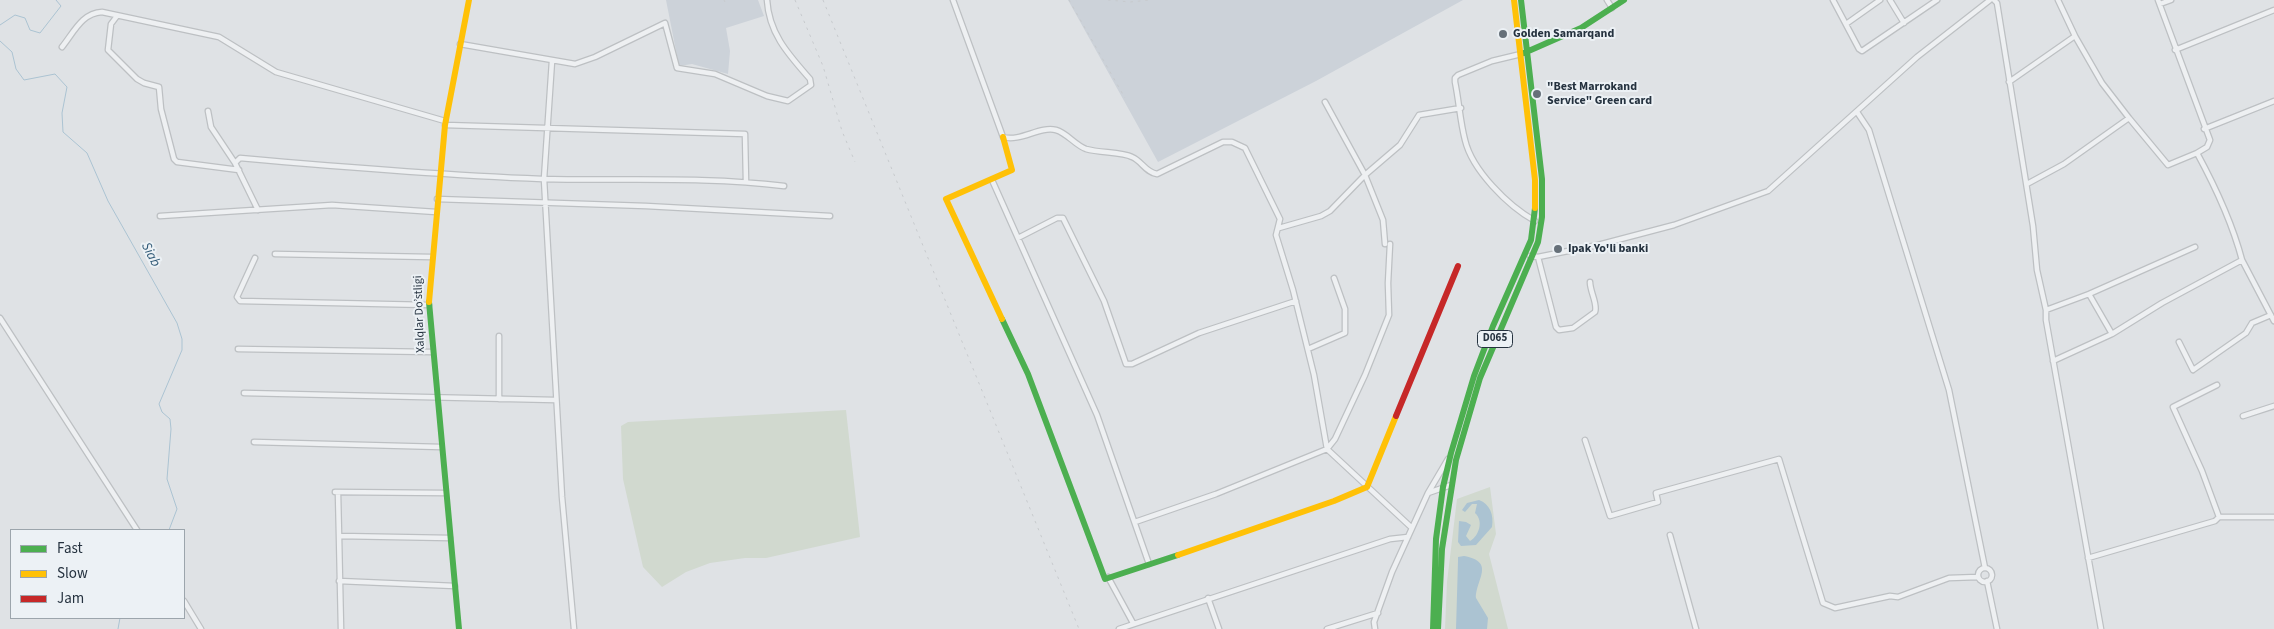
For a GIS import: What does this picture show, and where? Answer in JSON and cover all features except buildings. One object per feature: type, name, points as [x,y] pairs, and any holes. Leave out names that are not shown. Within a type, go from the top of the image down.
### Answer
[{"type":"main road","name":"Xalqlar Do’stligi","points":[[459,629],[436,398],[429,304],[431,257],[445,123],[469,0]]},
{"type":"main road","name":"D065","points":[[1438,629],[1442,549],[1451,484],[1480,378],[1535,257],[1541,227],[1543,193],[1524,53],[1514,0]]},
{"type":"main road","name":"D065","points":[[1433,629],[1436,539],[1443,487],[1451,453],[1474,376],[1531,240],[1535,221],[1535,180],[1521,0]]},
{"type":"main road","points":[[1524,53],[1581,28],[1624,0]]},
{"type":"main road","points":[[1003,137],[1012,168],[992,180],[946,199],[1028,374],[1102,576],[1105,578],[1238,536],[1334,501],[1367,486],[1458,266]]},
{"type":"street","points":[[460,44],[575,64],[665,23],[677,68],[714,74],[767,96],[788,101],[811,85],[810,79],[781,46],[770,23],[767,0]]},
{"type":"street","points":[[953,0],[1003,137],[1009,139],[1040,131],[1058,131],[1086,148],[1108,154],[1133,157],[1149,172],[1157,174],[1223,142],[1238,144],[1245,148],[1280,220],[1276,235],[1296,301],[1308,350],[1327,449],[1412,528]]},
{"type":"street","points":[[1607,0],[1612,8]]},
{"type":"street","points":[[1833,0],[1858,49],[1862,51],[1937,0]]},
{"type":"street","points":[[1846,24],[1880,0]]},
{"type":"street","points":[[1890,0],[1904,23]]},
{"type":"street","points":[[1524,254],[1535,257],[1598,245],[1674,225],[1768,191],[1917,57],[1990,0]]},
{"type":"street","points":[[1994,0],[1997,3],[2027,184],[2037,270],[2046,310],[2053,361],[2101,629]]},
{"type":"street","points":[[2058,0],[2075,36],[2102,83],[2168,165],[2207,147],[2210,140],[2204,129],[2159,2],[2171,0]]},
{"type":"street","points":[[2175,50],[2274,10]]},
{"type":"street","points":[[62,47],[84,18],[92,13],[102,12],[219,37],[276,72],[445,123],[547,130],[745,134],[747,138],[746,182]]},
{"type":"street","points":[[117,16],[112,24],[108,50],[144,84],[158,87],[161,109],[174,159],[177,162],[239,170]]},
{"type":"street","points":[[2009,82],[2075,36]]},
{"type":"street","points":[[1524,53],[1492,61],[1456,76],[1455,82],[1461,108],[1464,138],[1474,164],[1510,202],[1535,221]]},
{"type":"street","points":[[552,61],[544,179],[556,400],[574,629]]},
{"type":"street","points":[[2204,129],[2274,100]]},
{"type":"street","points":[[1135,522],[1216,494],[1327,449],[1335,439],[1365,375],[1389,315],[1388,244],[1383,220],[1365,175],[1325,102]]},
{"type":"street","points":[[1279,228],[1330,211],[1365,175],[1400,145],[1419,115],[1461,108]]},
{"type":"street","points":[[208,111],[211,127],[239,170],[258,210]]},
{"type":"street","points":[[1857,112],[1869,130],[1949,390],[1985,568],[1989,569],[1992,575],[1987,581]]},
{"type":"street","points":[[2027,184],[2064,164],[2129,118]]},
{"type":"street","points":[[2197,152],[2218,192],[2234,231],[2242,260],[2274,321]]},
{"type":"street","points":[[235,163],[240,158],[439,174],[544,179],[746,182],[784,186]]},
{"type":"street","points":[[992,180],[1097,415],[1149,564]]},
{"type":"street","points":[[437,199],[830,216]]},
{"type":"street","points":[[160,216],[332,205],[436,212]]},
{"type":"street","points":[[1018,238],[1057,218],[1063,218],[1104,301],[1126,364],[1132,364],[1198,333],[1296,301]]},
{"type":"street","points":[[2046,310],[2089,294],[2195,247]]},
{"type":"street","points":[[275,254],[431,257]]},
{"type":"street","points":[[1535,257],[1556,327],[1559,330],[1573,328],[1595,312],[1596,308],[1590,290],[1590,282]]},
{"type":"street","points":[[255,258],[240,288],[238,297],[240,301],[429,304]]},
{"type":"street","points":[[2053,361],[2112,334],[2162,303],[2242,260]]},
{"type":"street","points":[[1308,350],[1345,333],[1345,309],[1334,278]]},
{"type":"street","points":[[2089,294],[2112,334]]},
{"type":"street","points":[[2179,342],[2193,370],[2246,333],[2252,323],[2271,315]]},
{"type":"street","points":[[0,318],[136,529]]},
{"type":"street","points":[[499,336],[499,399]]},
{"type":"street","points":[[238,349],[432,352]]},
{"type":"street","points":[[2217,385],[2173,407],[2202,471],[2219,518]]},
{"type":"street","points":[[244,393],[556,400]]},
{"type":"street","points":[[2243,416],[2274,406]]},
{"type":"street","points":[[1585,440],[1610,516],[1658,502],[1656,493],[1779,459],[1823,603],[1835,608],[1890,596],[1898,597],[1949,578],[1978,577],[1987,581]]},
{"type":"street","points":[[254,442],[441,447]]},
{"type":"street","points":[[1375,629],[1378,613],[1408,537],[1428,493],[1451,453]]},
{"type":"street","points":[[1428,493],[1451,484]]},
{"type":"street","points":[[341,629],[336,492],[445,493]]},
{"type":"street","points":[[2088,558],[2215,521],[2219,518],[2274,517]]},
{"type":"street","points":[[1670,535],[1696,629]]},
{"type":"street","points":[[339,536],[450,538]]},
{"type":"street","points":[[1119,629],[1132,623],[1390,539],[1408,537]]},
{"type":"street","points":[[1978,577],[1980,570],[1985,568]]},
{"type":"street","points":[[1108,577],[1132,623]]},
{"type":"street","points":[[339,581],[455,586]]},
{"type":"street","points":[[1987,581],[1997,629]]},
{"type":"street","points":[[1208,598],[1219,629]]},
{"type":"street","points":[[185,603],[201,629]]},
{"type":"street","points":[[1327,629],[1378,613]]},
{"type":"shaded area","points":[[666,0],[758,0],[764,16],[726,28],[730,51],[728,74],[692,64],[679,66]]},
{"type":"shaded area","points":[[1068,0],[1463,0],[1316,81],[1158,162]]},
{"type":"shaded area","points":[[846,410],[860,537],[766,558],[745,558],[710,563],[686,572],[662,587],[643,567],[623,479],[621,426],[628,422]]},
{"type":"shaded area","points":[[1490,487],[1496,534],[1489,554],[1508,629],[1445,629],[1447,582],[1457,499]]},
{"type":"water","points":[[1479,500],[1486,504],[1490,510],[1492,527],[1476,545],[1461,546],[1458,542],[1459,521],[1471,525],[1466,536],[1470,541],[1476,536],[1480,524],[1475,513],[1477,504],[1472,504],[1465,512],[1462,510],[1467,503]]},
{"type":"water","points":[[1464,556],[1479,562],[1482,567],[1476,598],[1488,618],[1487,629],[1456,629],[1458,557]]},
{"type":"waterway","name":"Siab","points":[[0,25],[15,15],[25,18],[30,30],[40,33],[61,6],[56,0]]},
{"type":"waterway","name":"Siab","points":[[0,41],[12,52],[16,69],[24,80],[55,74],[67,87],[62,113],[63,132],[87,153],[108,201],[177,323],[182,339],[182,350],[159,404],[162,412],[170,419],[171,429],[167,479],[177,509],[169,529]]},
{"type":"waterway","name":"Siab","points":[[118,629],[120,619]]},
{"type":"railway","points":[[795,0],[823,66],[842,131],[855,162]]},
{"type":"railway","points":[[823,0],[1079,629]]},
{"type":"railway","points":[[1069,0],[1125,98]]},
{"type":"railway","points":[[1108,0],[1130,2],[1150,0]]},
{"type":"traffic: fast","points":[[1438,629],[1442,549],[1456,460],[1480,378],[1538,242],[1542,217],[1542,179],[1521,0]]},
{"type":"traffic: fast","points":[[1524,53],[1581,28],[1624,0]]},
{"type":"traffic: fast","points":[[1433,629],[1436,539],[1443,487],[1451,453],[1474,376],[1493,326],[1531,240],[1535,208]]},
{"type":"traffic: fast","points":[[429,302],[459,629]]},
{"type":"traffic: fast","points":[[1002,319],[1028,374],[1105,579],[1178,555]]},
{"type":"traffic: slow","points":[[429,302],[445,125],[469,0]]},
{"type":"traffic: slow","points":[[1514,0],[1535,180],[1535,208]]},
{"type":"traffic: slow","points":[[1002,319],[946,199],[1012,170],[1003,137]]},
{"type":"traffic: slow","points":[[1178,555],[1334,501],[1367,487],[1396,416]]},
{"type":"traffic: jam","points":[[1396,416],[1458,266]]},
{"type":"place","name":"Golden Samarqand","points":[[1503,34]]},
{"type":"place","name":"\"Best Marrokand Service\" Green card","points":[[1537,94]]},
{"type":"place","name":"Ipak Yo'li banki","points":[[1558,249]]}]
